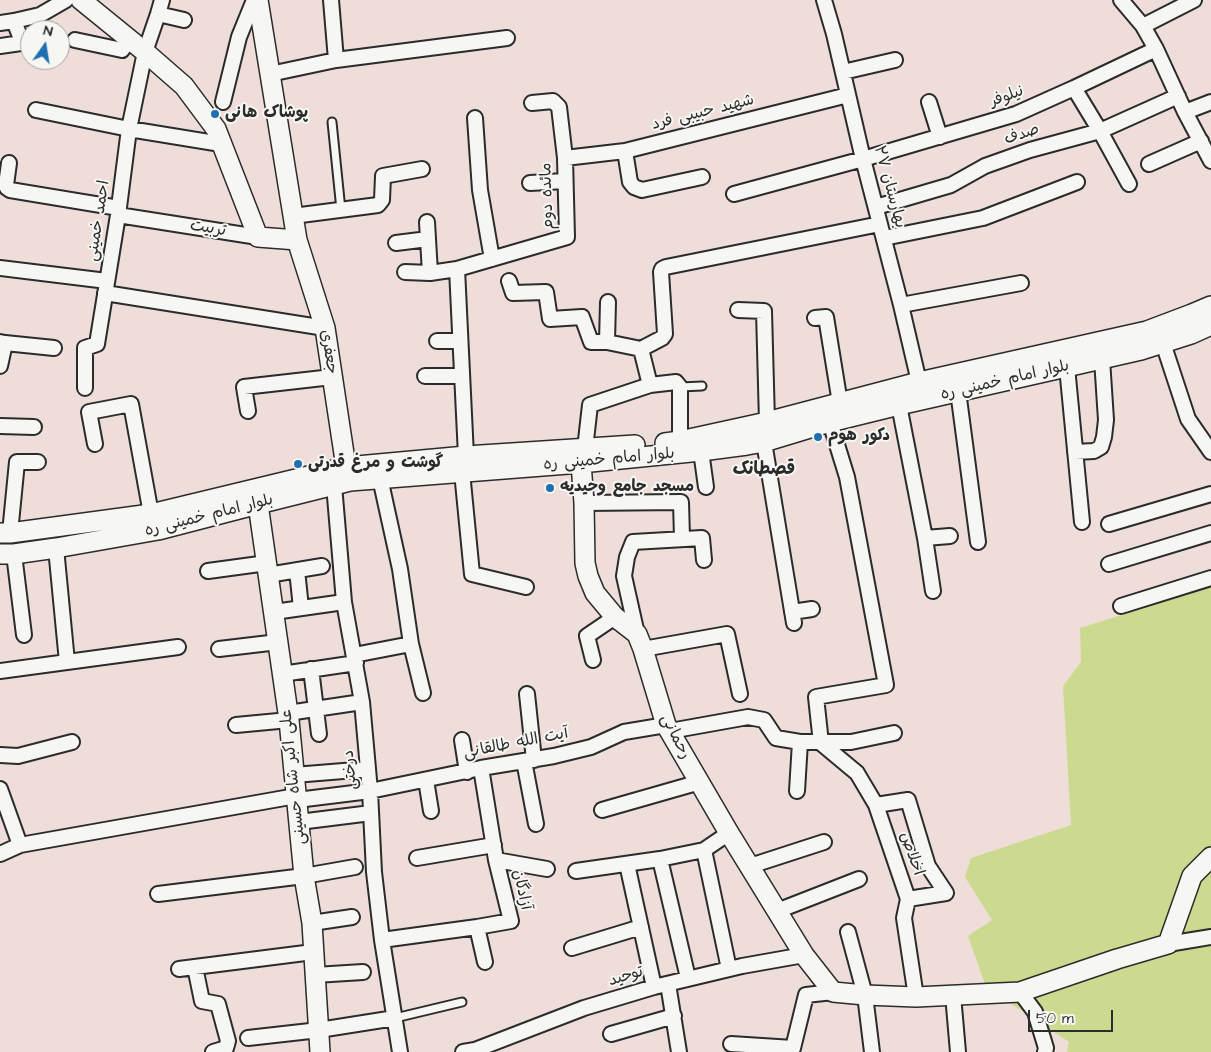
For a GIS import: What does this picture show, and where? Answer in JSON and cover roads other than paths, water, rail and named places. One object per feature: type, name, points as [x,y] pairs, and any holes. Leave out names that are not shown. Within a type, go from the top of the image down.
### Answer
[{"type":"street","points":[[0,46],[20,43],[21,39],[7,22],[40,15],[66,0]]},
{"type":"street","name":"احمد خمینی","points":[[85,388],[85,348],[97,344],[119,211],[129,129],[145,52],[162,0]]},
{"type":"street","points":[[222,102],[239,37],[256,0]]},
{"type":"street","name":"جعفری","points":[[256,0],[297,240],[324,328],[346,467]]},
{"type":"street","points":[[331,0],[336,60]]},
{"type":"street","name":"بهارستان ۲۷","points":[[824,0],[919,382]]},
{"type":"street","points":[[1121,0],[1143,26],[1156,49],[1185,112],[1211,161]]},
{"type":"street","points":[[1143,26],[1194,0]]},
{"type":"street","points":[[84,1],[184,86],[216,129],[258,237]]},
{"type":"street","points":[[158,14],[184,20]]},
{"type":"street","points":[[270,74],[336,60],[507,38]]},
{"type":"street","points":[[75,40],[122,50],[129,40]]},
{"type":"street","name":"نیلوفر","points":[[734,194],[863,159],[1016,114],[1156,49]]},
{"type":"street","points":[[843,72],[895,60]]},
{"type":"street","points":[[1074,88],[1129,184]]},
{"type":"street","name":"شهید حبیبی فرد","points":[[564,158],[625,151],[848,95]]},
{"type":"street","name":"صدف","points":[[876,207],[951,185],[985,166],[1030,150],[1100,131],[1178,96]]},
{"type":"street","name":"مائده دوم","points":[[405,272],[430,273],[457,269],[567,237],[564,158],[559,107],[553,101],[532,103]]},
{"type":"street","points":[[929,102],[940,136]]},
{"type":"street","points":[[1185,112],[1211,102]]},
{"type":"street","points":[[36,110],[129,129],[221,144]]},
{"type":"street","points":[[475,118],[480,190],[492,259]]},
{"type":"street","points":[[1149,164],[1201,141]]},
{"type":"street","points":[[625,151],[630,182],[634,187],[642,190],[702,177]]},
{"type":"street","name":"تربیت","points":[[9,163],[6,184],[10,190],[258,237],[297,240]]},
{"type":"street","points":[[293,216],[378,206],[382,200],[382,176],[422,169]]},
{"type":"street","points":[[530,183],[565,181]]},
{"type":"street","points":[[884,238],[983,218],[1077,182]]},
{"type":"street","points":[[427,222],[430,273]]},
{"type":"street","points":[[509,280],[513,293],[546,292],[550,319],[582,317],[591,342],[607,342],[641,349],[662,338],[664,334],[662,269],[880,224]]},
{"type":"street","points":[[396,243],[428,239]]},
{"type":"street","points":[[0,268],[324,328]]},
{"type":"street","points":[[457,269],[464,464],[472,574],[526,587]]},
{"type":"street","points":[[901,305],[1021,283]]},
{"type":"street","points":[[607,342],[608,302]]},
{"type":"street","name":"بلوار امام خمینی ره","points":[[583,456],[680,441],[767,422],[919,382],[1147,331],[1211,306]]},
{"type":"street","points":[[738,310],[764,311],[767,422]]},
{"type":"street","points":[[815,318],[826,316],[840,404]]},
{"type":"street","name":"بلوار امام خمینی ره","points":[[5,533],[151,514],[346,467],[464,464],[701,451],[747,445],[899,405],[1141,350],[1191,334],[1211,325]]},
{"type":"street","points":[[437,341],[460,341]]},
{"type":"street","points":[[0,366],[3,342],[54,348]]},
{"type":"street","points":[[1164,343],[1188,419],[1211,452]]},
{"type":"street","points":[[641,349],[650,385]]},
{"type":"street","points":[[1075,452],[1094,451],[1101,447],[1104,437],[1106,420],[1102,359]]},
{"type":"street","points":[[1067,367],[1082,522]]},
{"type":"street","points":[[425,376],[462,376]]},
{"type":"street","points":[[248,411],[244,387],[332,378]]},
{"type":"street","points":[[640,642],[615,617],[595,593],[585,562],[583,456],[590,405],[650,385],[676,382],[680,387],[680,441]]},
{"type":"street","points":[[958,391],[978,542]]},
{"type":"street","points":[[95,444],[89,412],[131,404],[151,514]]},
{"type":"street","points":[[899,405],[925,538],[933,591]]},
{"type":"street","points":[[821,743],[816,697],[886,685],[846,477],[830,422]]},
{"type":"street","points":[[0,426],[34,427]]},
{"type":"street","points":[[764,442],[793,618],[812,609]]},
{"type":"street","points":[[701,451],[706,487]]},
{"type":"street","points":[[5,533],[17,462],[38,462]]},
{"type":"street","name":"بلوار امام خمینی ره","points":[[7,554],[56,548],[158,530],[350,481],[464,464]]},
{"type":"street","points":[[380,478],[400,569],[411,644],[423,692]]},
{"type":"street","name":"درختی","points":[[334,485],[344,602],[362,702],[370,791],[374,872],[382,940],[400,1052]]},
{"type":"street","points":[[1109,524],[1211,494]]},
{"type":"street","points":[[584,503],[681,502],[682,538]]},
{"type":"street","name":"علی اکبر شاه حسینی","points":[[258,504],[289,716],[304,876],[312,923],[320,1052]]},
{"type":"street","points":[[1109,564],[1211,533]]},
{"type":"street","points":[[925,538],[950,536]]},
{"type":"street","points":[[640,642],[624,576],[627,557],[633,542],[702,538],[704,560]]},
{"type":"street","points":[[56,548],[67,662]]},
{"type":"street","points":[[7,554],[24,635]]},
{"type":"street","points":[[208,572],[268,569],[297,570],[322,566]]},
{"type":"street","points":[[297,570],[301,608]]},
{"type":"street","points":[[1121,606],[1211,578]]},
{"type":"street","points":[[274,612],[344,602]]},
{"type":"street","points":[[593,660],[587,636],[615,617]]},
{"type":"street","points":[[640,642],[727,634],[740,694]]},
{"type":"street","points":[[219,649],[278,642]]},
{"type":"street","name":"رحمانی","points":[[640,642],[668,728],[729,833],[804,955],[833,992]]},
{"type":"street","points":[[282,674],[311,670],[411,644]]},
{"type":"street","points":[[0,671],[178,647]]},
{"type":"street","points":[[311,670],[319,734]]},
{"type":"street","points":[[527,694],[529,761],[536,824]]},
{"type":"street","points":[[236,725],[362,702]]},
{"type":"street","points":[[668,728],[748,717],[764,720],[776,738],[800,742],[851,742],[894,733]]},
{"type":"street","name":"آیت الله طالقانی","points":[[0,854],[20,845],[296,798],[370,791],[481,768],[554,756],[591,747],[624,732],[668,728]]},
{"type":"street","points":[[462,740],[467,772]]},
{"type":"street","points":[[0,755],[18,756],[72,742]]},
{"type":"street","points":[[797,791],[800,742]]},
{"type":"street","name":"اخلاص","points":[[821,743],[857,773],[876,805],[908,899],[904,918],[916,997]]},
{"type":"street","name":"آزادگان","points":[[382,940],[510,921],[496,860],[481,768]]},
{"type":"street","points":[[294,774],[368,769]]},
{"type":"street","points":[[426,780],[431,811]]},
{"type":"street","points":[[602,810],[700,782]]},
{"type":"street","points":[[0,789],[20,845]]},
{"type":"street","points":[[876,805],[908,800],[928,866],[946,893],[908,899]]},
{"type":"street","points":[[299,822],[371,813]]},
{"type":"street","points":[[576,871],[660,859],[704,850],[729,833]]},
{"type":"street","points":[[750,866],[824,842]]},
{"type":"street","points":[[417,858],[494,845]]},
{"type":"street","points":[[704,850],[729,969]]},
{"type":"street","points":[[1168,944],[1192,876],[1211,857]]},
{"type":"street","points":[[660,859],[688,978]]},
{"type":"street","points":[[496,860],[547,868]]},
{"type":"street","points":[[627,864],[654,987]]},
{"type":"street","points":[[158,894],[304,876],[355,867]]},
{"type":"street","points":[[777,911],[859,879]]},
{"type":"street","points":[[312,923],[352,916]]},
{"type":"street","points":[[477,927],[486,962]]},
{"type":"street","points":[[572,948],[641,927]]},
{"type":"street","points":[[848,932],[865,995],[872,1052]]},
{"type":"street","points":[[731,1044],[793,1048],[806,995],[833,992],[916,997],[1020,992],[1168,944],[1211,938]]},
{"type":"street","points":[[179,969],[313,952]]},
{"type":"street","name":"توحید","points":[[471,1051],[584,1008],[654,987],[729,969],[804,955]]},
{"type":"street","points":[[195,967],[202,1001],[218,1004],[228,1041],[226,1048],[213,1052]]},
{"type":"street","points":[[315,975],[363,972]]},
{"type":"street","points":[[668,984],[680,1052]]},
{"type":"street","points":[[1020,992],[1035,1012],[1046,1048],[1045,1052]]},
{"type":"street","points":[[953,995],[958,1052]]},
{"type":"street","points":[[611,1034],[674,1016]]},
{"type":"street","points":[[248,1038],[319,1030],[395,1018]]},
{"type":"lane","points":[[332,122],[342,210]]},
{"type":"lane","points":[[680,387],[702,386]]},
{"type":"lane","points":[[395,1018],[462,1002]]},
{"type":"place","name":"پوشاک هانی","points":[[215,114]]},
{"type":"place","name":"دکور هوم","points":[[818,437]]},
{"type":"place","name":"گوشت و مرغ قدرتی","points":[[298,464]]},
{"type":"place","name":"مسجد جامع وحیدیه","points":[[550,488]]},
{"type":"district","name":"قصطانک","points":[[764,470]]}]
